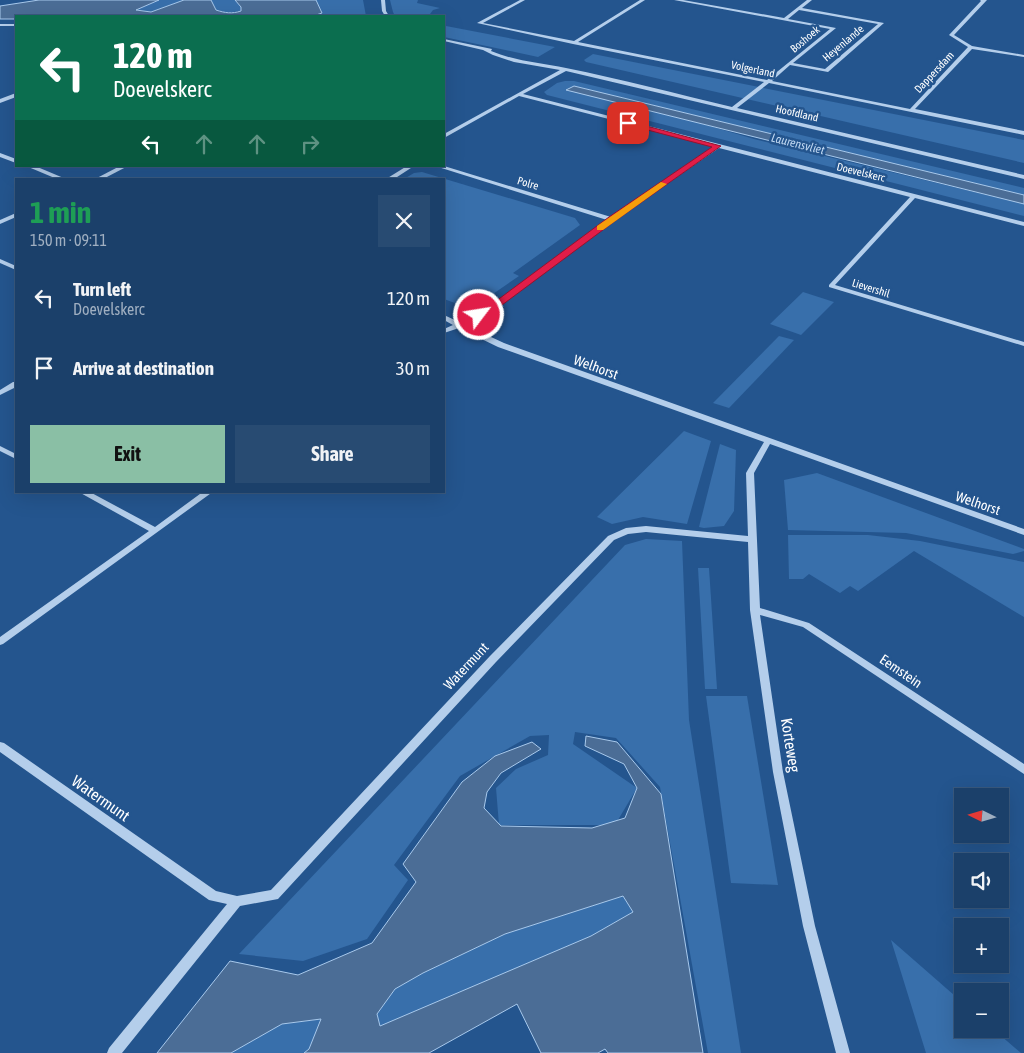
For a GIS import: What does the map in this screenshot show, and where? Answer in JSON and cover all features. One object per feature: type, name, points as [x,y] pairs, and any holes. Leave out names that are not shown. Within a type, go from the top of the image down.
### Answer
[{"type":"street","points":[[383,0],[386,15]]},
{"type":"street","name":"Volgerland","points":[[523,0],[479,23],[1024,133]]},
{"type":"street","points":[[573,42],[643,0]]},
{"type":"street","name":"Boshoek","points":[[676,0],[834,28],[733,109]]},
{"type":"street","points":[[785,19],[810,0]]},
{"type":"street","points":[[984,0],[951,35],[971,47],[1024,56]]},
{"type":"street","name":"Heyenlande","points":[[790,64],[826,71],[882,23],[799,9]]},
{"type":"street","points":[[0,25],[15,25]]},
{"type":"street","name":"Hoofdland","points":[[445,40],[485,50],[498,56],[565,69],[1024,177]]},
{"type":"street","name":"Dappersdam","points":[[911,111],[971,47]]},
{"type":"street","points":[[445,135],[565,69]]},
{"type":"street","name":"Doevelskerc","points":[[520,94],[1024,224]]},
{"type":"street","points":[[0,101],[15,95]]},
{"type":"street","points":[[445,332],[491,309],[612,219],[718,146]]},
{"type":"street","points":[[0,155],[15,161]]},
{"type":"street","points":[[32,167],[60,178]]},
{"type":"street","points":[[100,178],[123,167]]},
{"type":"street","points":[[391,178],[410,167]]},
{"type":"street","name":"Polre","points":[[441,167],[612,219]]},
{"type":"street","name":"Lievershil","points":[[914,196],[831,286],[1024,344]]},
{"type":"street","points":[[0,222],[15,215]]},
{"type":"street","points":[[0,261],[15,268]]},
{"type":"street","points":[[445,318],[459,325]]},
{"type":"street","name":"Welhorst","points":[[459,325],[501,345],[1024,532]]},
{"type":"street","points":[[0,394],[15,385]]},
{"type":"street","name":"Korteweg","points":[[768,442],[750,474],[755,610],[778,772],[809,926],[843,1053]]},
{"type":"street","points":[[0,448],[15,456]]},
{"type":"street","points":[[85,493],[154,530]]},
{"type":"street","points":[[0,642],[207,493]]},
{"type":"street","name":"Watermunt","points":[[0,746],[213,896],[237,901],[274,894],[493,659],[611,538],[626,531],[646,529],[752,539]]},
{"type":"street","name":"Eemstein","points":[[755,610],[806,625],[1024,770]]},
{"type":"street","points":[[114,1053],[237,901]]},
{"type":"shaded area","points":[[159,0],[184,0],[151,12],[136,10]]},
{"type":"shaded area","points":[[211,0],[235,0],[241,7],[241,11],[224,13],[216,10]]},
{"type":"shaded area","points":[[316,0],[363,0],[366,15],[316,15],[322,13]]},
{"type":"shaded area","points":[[390,0],[418,0],[417,3],[440,8],[433,10],[430,14],[432,15],[394,15]]},
{"type":"shaded area","points":[[445,26],[555,47],[538,57],[445,37]]},
{"type":"shaded area","points":[[593,54],[1024,140],[1024,163],[584,60]]},
{"type":"shaded area","points":[[574,81],[1024,188],[1024,195],[574,86],[754,139],[1024,204],[1024,216],[547,95],[544,92],[557,83]]},
{"type":"shaded area","points":[[422,172],[442,178],[406,178],[414,173]]},
{"type":"shaded area","points":[[445,179],[575,218],[580,225],[513,273],[519,276],[471,309],[445,299]]},
{"type":"shaded area","points":[[803,292],[834,302],[801,335],[770,324]]},
{"type":"shaded area","points":[[779,336],[794,340],[729,408],[713,403]]},
{"type":"shaded area","points":[[684,431],[711,441],[687,524],[643,517],[612,524],[597,517]]},
{"type":"shaded area","points":[[720,444],[736,450],[734,511],[724,526],[699,527]]},
{"type":"shaded area","points":[[817,473],[1024,549],[1024,551],[1013,554],[906,533],[788,530],[784,480]]},
{"type":"shaded area","points":[[788,535],[868,535],[920,541],[1024,562],[1024,617],[914,551],[858,591],[850,586],[840,593],[809,574],[803,579],[789,579]]},
{"type":"shaded area","points":[[646,539],[682,541],[689,720],[741,1053],[708,1053],[660,787],[616,738],[575,732],[573,744],[637,788],[615,825],[499,825],[496,788],[516,769],[548,755],[549,735],[530,736],[460,776],[394,865],[408,880],[367,939],[303,961],[239,954],[625,545]]},
{"type":"shaded area","points":[[698,568],[709,568],[717,689],[705,689]]},
{"type":"shaded area","points":[[706,696],[747,696],[778,885],[731,883]]},
{"type":"shaded area","points":[[623,896],[633,912],[591,936],[380,1027],[377,1014],[395,989],[423,973],[505,934]]},
{"type":"shaded area","points":[[891,940],[954,995],[954,1038],[1004,1038],[1021,1053],[926,1053]]},
{"type":"shaded area","points":[[322,1019],[309,1049],[304,1053],[231,1053],[282,1024]]},
{"type":"water","points":[[39,0],[159,0],[136,10],[151,12],[184,0],[211,0],[216,10],[232,13],[241,11],[241,7],[235,0],[316,0],[322,13],[316,15],[15,15],[15,19],[0,19],[0,6]]},
{"type":"water","name":"Laurensvliet","points":[[574,86],[1024,195],[1024,204],[566,90]]},
{"type":"water","points":[[586,736],[617,742],[661,794],[703,1053],[608,1053],[605,1049],[598,1053],[541,1053],[517,1004],[429,1053],[304,1053],[309,1049],[321,1019],[282,1024],[231,1053],[157,1053],[230,961],[298,975],[372,943],[416,882],[403,864],[462,782],[495,756],[532,742],[541,749],[501,773],[487,792],[484,808],[501,826],[592,828],[625,818],[637,788],[624,764],[585,746]],"holes":[[[623,896],[633,912],[591,936],[380,1026],[377,1014],[395,989],[423,973],[505,934]]]},
{"type":"slow traffic","points":[[600,228],[663,184]]},
{"type":"route","points":[[479,315],[491,309],[612,219],[718,146],[628,123]]}]
